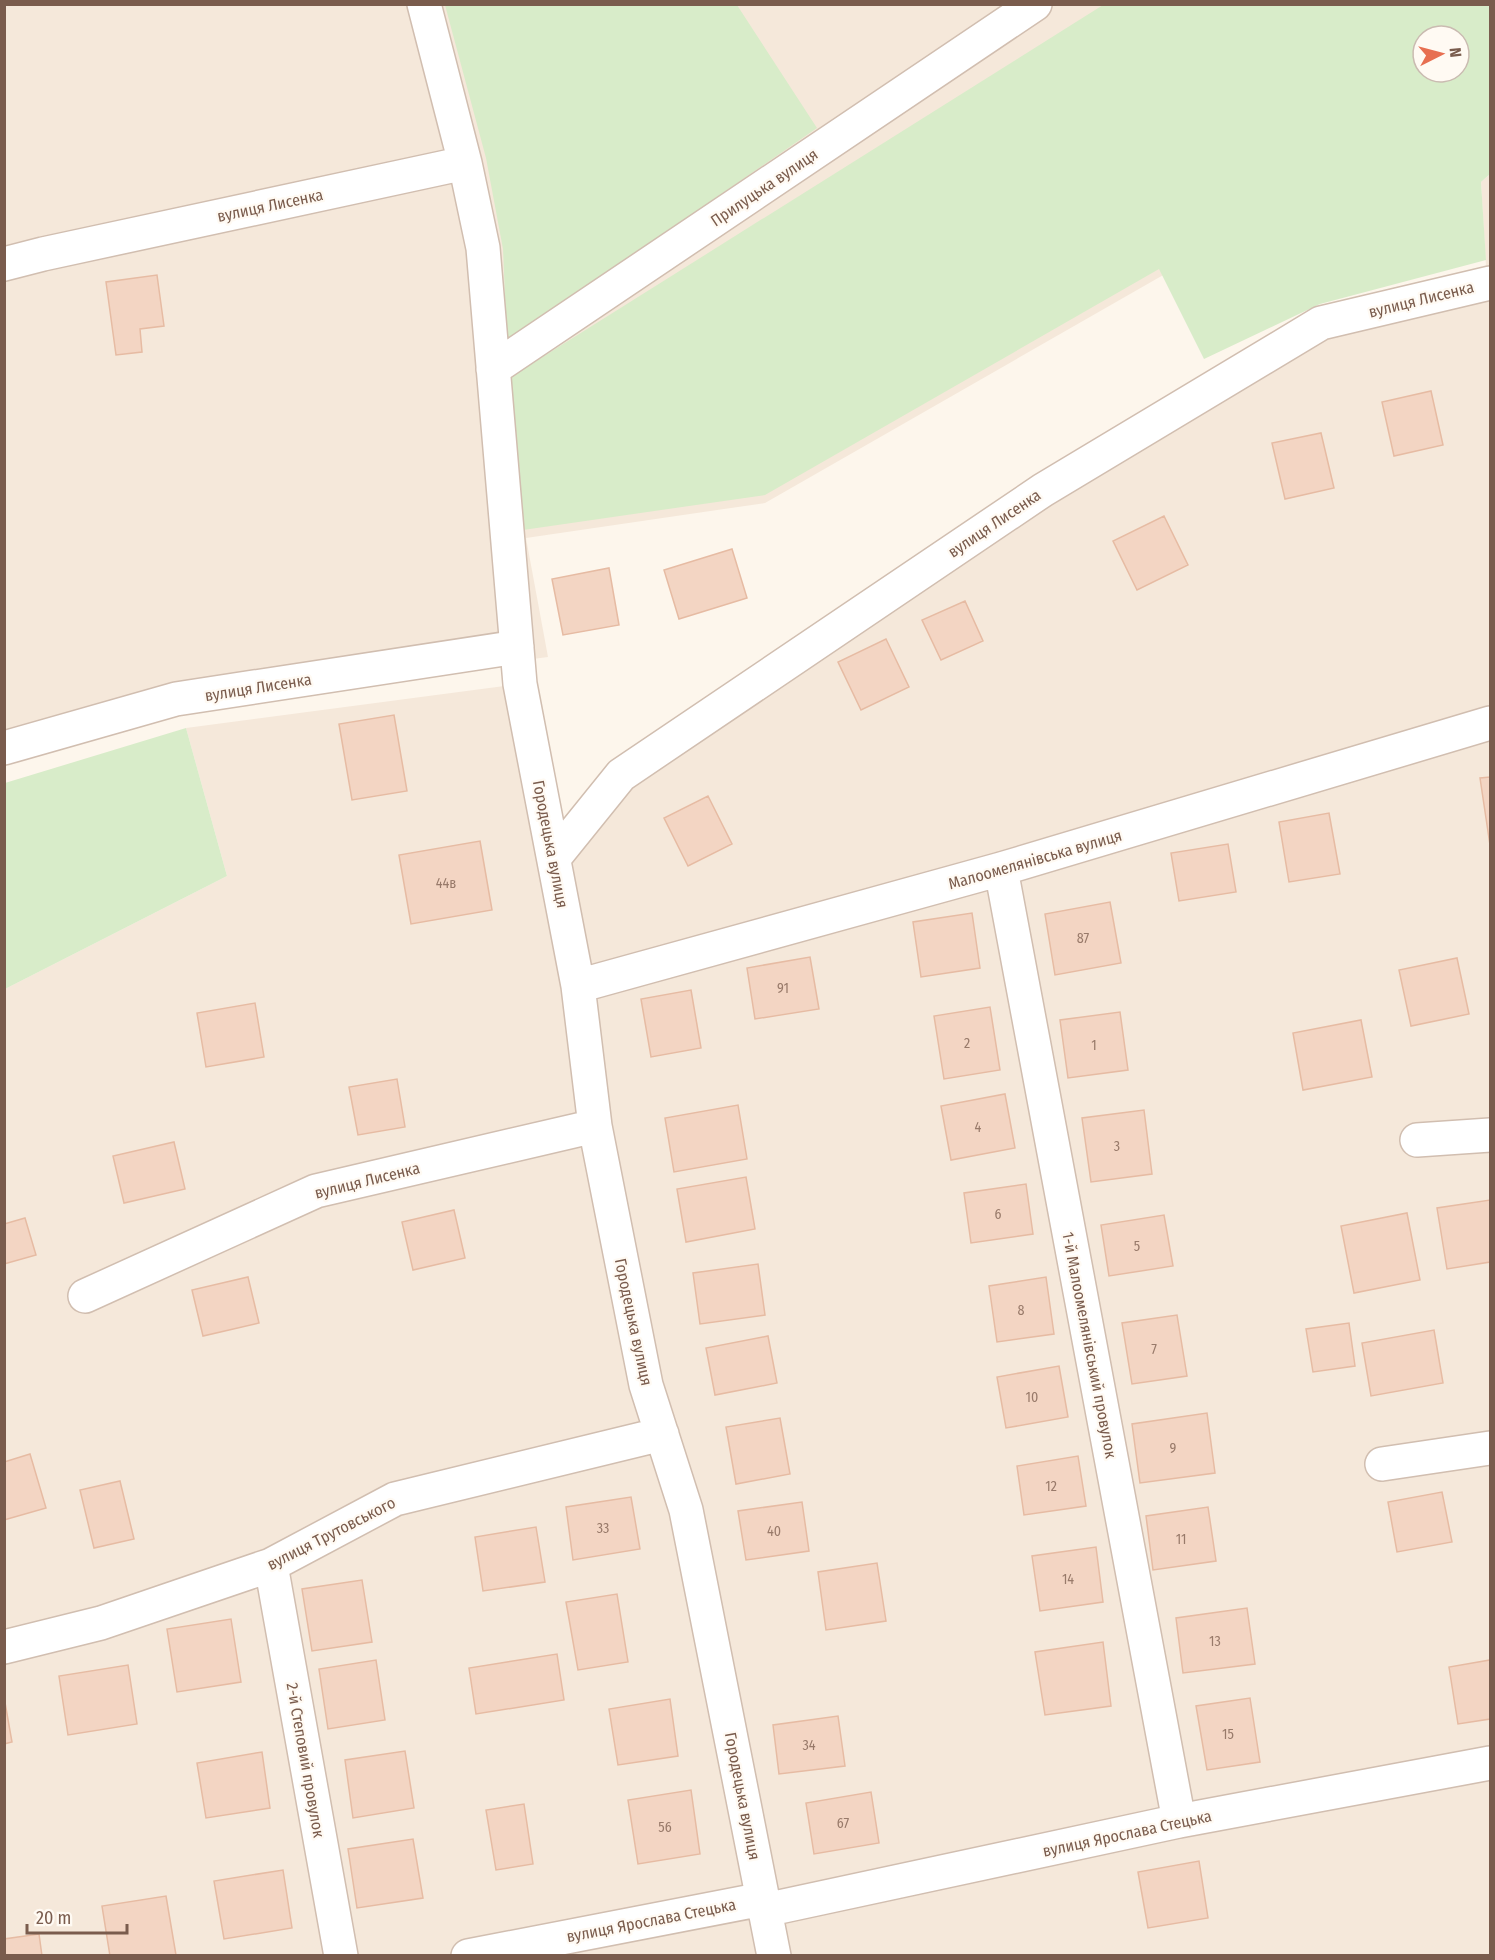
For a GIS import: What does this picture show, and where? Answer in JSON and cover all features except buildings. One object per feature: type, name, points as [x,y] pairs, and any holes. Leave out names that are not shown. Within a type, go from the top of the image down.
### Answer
[{"type":"street","name":"Городецька вулиця","points":[[424,4],[465,163],[483,248],[520,684],[578,987],[595,1126],[646,1385],[686,1510],[774,1956]]},
{"type":"street","name":"Прилуцька вулиця","points":[[493,369],[1035,4]]},
{"type":"street","name":"вулиця Лисенка","points":[[4,264],[465,163]]},
{"type":"street","name":"вулиця Лисенка","points":[[554,858],[621,775],[1043,490],[1321,323],[1491,283]]},
{"type":"street","name":"вулиця Лисенка","points":[[4,748],[176,699],[517,647]]},
{"type":"street","name":"Малоомелянівська вулиця","points":[[578,987],[1001,870],[1491,723]]},
{"type":"street","name":"1-й Малоомелянівський провулок","points":[[1001,870],[1179,1821]]},
{"type":"street","name":"вулиця Лисенка","points":[[85,1296],[316,1191],[595,1126]]},
{"type":"street","points":[[1417,1140],[1491,1135]]},
{"type":"street","name":"вулиця Трутовського","points":[[4,1647],[100,1623],[270,1564],[395,1499],[662,1434]]},
{"type":"street","points":[[1382,1464],[1491,1448]]},
{"type":"street","name":"2-й Степовий провулок","points":[[270,1564],[341,1956]]},
{"type":"street","name":"вулиця Ярослава Стецька","points":[[468,1956],[764,1904],[1179,1821],[1491,1763]]},
{"type":"shaded area","points":[[5,5],[1490,5],[1490,88],[765,503],[526,538],[548,657],[148,710],[5,753]]},
{"type":"shaded area","points":[[1490,174],[1490,1955],[5,1956],[5,989],[227,876],[186,728],[520,684],[553,857],[621,775],[1321,323],[1487,283],[1481,182]]},
{"type":"green space","points":[[445,5],[737,5],[817,128],[507,342],[503,249],[486,158]]},
{"type":"green space","points":[[1103,5],[1490,5],[1490,174],[1481,182],[1486,260],[1320,304],[1204,359],[1159,269],[765,495],[523,530],[509,378]]},
{"type":"green space","points":[[186,728],[227,876],[5,989],[5,783]]}]
